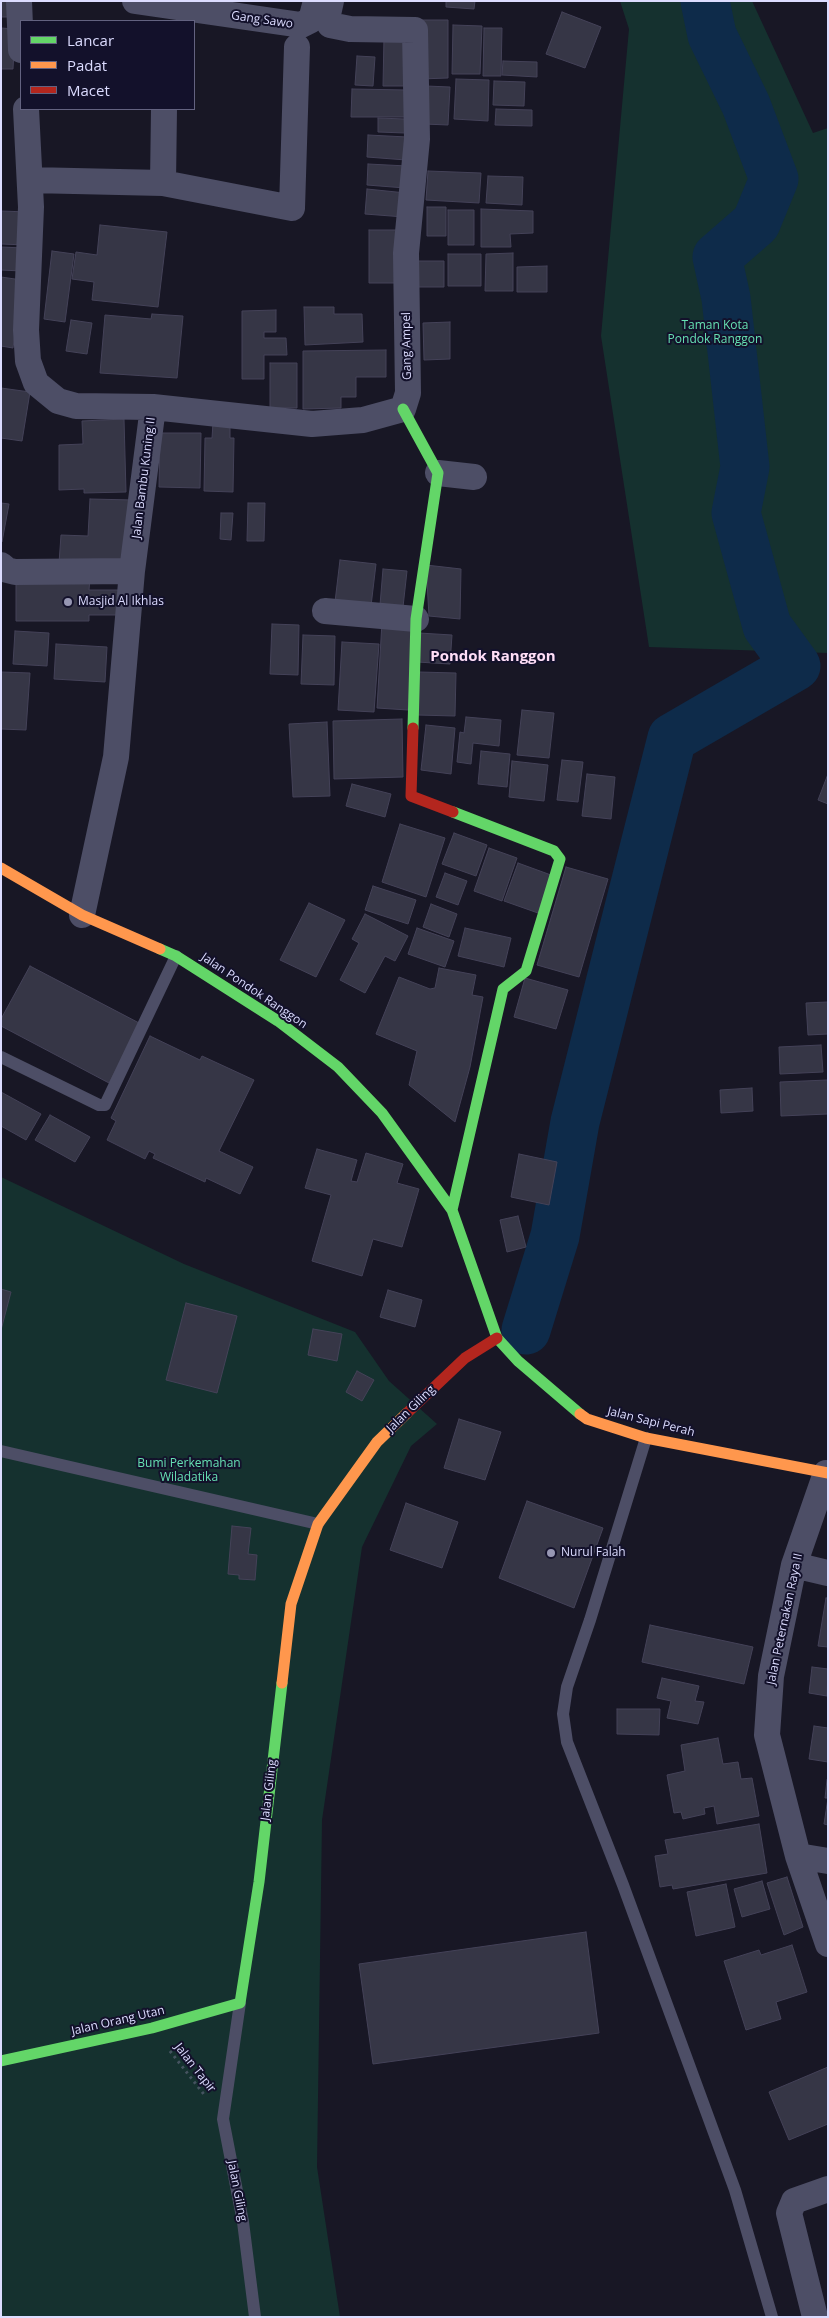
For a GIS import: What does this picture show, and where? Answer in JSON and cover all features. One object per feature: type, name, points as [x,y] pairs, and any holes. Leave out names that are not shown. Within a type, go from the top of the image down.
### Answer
[{"type":"street","points":[[19,1],[20,26]]},
{"type":"street","name":"Gang Sawo","points":[[135,1],[299,36]]},
{"type":"street","points":[[30,180],[163,183],[292,208],[299,36],[311,20],[316,1]]},
{"type":"street","name":"Gang Ampel","points":[[331,1],[327,19],[330,25],[350,29],[415,30],[417,139],[406,253],[408,393],[403,408]]},
{"type":"street","name":"Jalan Bambu Kuning II","points":[[26,110],[30,180],[26,330],[28,361],[36,383],[58,401],[76,406],[152,407],[132,571],[116,757],[82,914]]},
{"type":"street","points":[[163,183],[164,110]]},
{"type":"street","points":[[152,407],[312,424],[363,420],[403,408],[438,474],[416,619],[411,796],[554,851],[560,859],[526,971],[503,988],[452,1210]]},
{"type":"street","points":[[438,474],[474,477]]},
{"type":"street","points":[[1,565],[7,570],[15,572],[132,571]]},
{"type":"street","points":[[325,611],[416,619]]},
{"type":"street","name":"Jalan Pondok Ranggon","points":[[1,868],[82,914],[176,956],[278,1021],[338,1068],[382,1113],[452,1210],[497,1338]]},
{"type":"street","name":"Jalan Sapi Perah","points":[[497,1338],[518,1361],[587,1420],[646,1438],[827,1473]]},
{"type":"street","name":"Jalan Giling","points":[[240,2002],[259,1882],[291,1604],[318,1524],[377,1442],[465,1358],[497,1338]]},
{"type":"street","name":"Jalan Peternakan Raya II","points":[[827,1473],[794,1565],[771,1676],[767,1735],[798,1856],[828,1944]]},
{"type":"street","points":[[794,1565],[828,1573]]},
{"type":"street","points":[[798,1856],[828,1861]]},
{"type":"street","name":"Jalan Orang Utan","points":[[1,2062],[152,2028],[240,2002]]},
{"type":"street","points":[[815,2317],[789,2213],[794,2201],[828,2189]]},
{"type":"lane","points":[[1,1057],[99,1105],[105,1105],[176,956]]},
{"type":"lane","points":[[646,1438],[590,1620],[567,1687],[563,1714],[567,1742],[623,1885],[731,2181],[772,2317]]},
{"type":"lane","points":[[1,1451],[318,1524]]},
{"type":"lane","name":"Jalan Giling","points":[[240,2002],[223,2119],[244,2222],[255,2317]]},
{"type":"path","name":"Jalan Tapir","points":[[152,2028],[223,2119]]},
{"type":"green space","name":"Taman Kota Pondok Ranggon","points":[[620,1],[752,1],[813,133],[828,128],[828,653],[649,647],[601,336],[629,29]]},
{"type":"green space","name":"Bumi Perkemahan Wiladatika","points":[[1,1177],[184,1264],[355,1332],[389,1381],[437,1424],[411,1446],[362,1547],[322,1820],[317,2167],[340,2317],[1,2317]]},
{"type":"building","points":[[1,1],[16,1],[15,17],[1,17]]},
{"type":"building","points":[[446,1],[475,1],[474,9],[446,7]]},
{"type":"building","points":[[562,12],[601,27],[585,68],[546,54]]},
{"type":"building","points":[[419,20],[448,20],[448,78],[420,79]]},
{"type":"building","points":[[453,25],[482,26],[480,74],[452,74]]},
{"type":"building","points":[[1,28],[15,29],[13,69],[1,69]]},
{"type":"building","points":[[484,28],[502,28],[501,76],[483,76]]},
{"type":"building","points":[[384,37],[405,38],[404,86],[383,86]]},
{"type":"building","points":[[357,56],[375,57],[373,86],[355,85]]},
{"type":"building","points":[[503,61],[537,62],[537,77],[502,75]]},
{"type":"building","points":[[456,79],[489,80],[488,121],[454,119]]},
{"type":"building","points":[[494,81],[525,82],[524,106],[493,105]]},
{"type":"building","points":[[426,86],[450,87],[448,125],[424,124]]},
{"type":"building","points":[[352,89],[407,90],[407,117],[351,117]]},
{"type":"building","points":[[496,109],[532,110],[532,126],[495,125]]},
{"type":"building","points":[[378,118],[405,119],[405,133],[378,132]]},
{"type":"building","points":[[368,135],[407,137],[406,160],[367,157]]},
{"type":"building","points":[[368,164],[407,166],[405,188],[367,185]]},
{"type":"building","points":[[428,171],[481,173],[479,203],[426,200]]},
{"type":"building","points":[[488,176],[523,177],[522,205],[486,203]]},
{"type":"building","points":[[367,189],[406,193],[404,217],[365,214]]},
{"type":"building","points":[[427,207],[446,207],[446,236],[427,236]]},
{"type":"building","points":[[481,209],[533,211],[533,233],[510,234],[511,247],[481,247]]},
{"type":"building","points":[[448,210],[474,210],[474,245],[448,245]]},
{"type":"building","points":[[1,211],[28,212],[26,245],[1,244]]},
{"type":"building","points":[[100,225],[167,232],[158,307],[92,300],[94,282],[72,279],[76,252],[97,255]]},
{"type":"building","points":[[369,230],[401,230],[401,283],[369,283]]},
{"type":"building","points":[[1,247],[23,248],[22,271],[1,270]]},
{"type":"building","points":[[52,251],[74,254],[65,322],[44,319]]},
{"type":"building","points":[[513,253],[513,291],[485,291],[486,254]]},
{"type":"building","points":[[448,254],[481,254],[481,286],[448,286]]},
{"type":"building","points":[[407,261],[444,261],[444,287],[407,287]]},
{"type":"building","points":[[547,266],[547,292],[517,292],[517,267]]},
{"type":"building","points":[[1,277],[22,280],[13,348],[1,346]]},
{"type":"building","points":[[304,307],[334,307],[334,314],[362,314],[363,342],[305,345]]},
{"type":"building","points":[[276,310],[276,332],[264,332],[264,338],[286,338],[287,355],[264,355],[264,379],[242,379],[242,311]]},
{"type":"building","points":[[152,314],[183,316],[177,378],[100,373],[105,315],[151,319]]},
{"type":"building","points":[[71,320],[92,323],[87,354],[66,351]]},
{"type":"building","points":[[450,322],[450,359],[424,360],[423,323]]},
{"type":"building","points":[[386,350],[386,377],[356,377],[356,397],[341,397],[341,408],[303,409],[303,351]]},
{"type":"building","points":[[270,363],[297,363],[297,408],[270,408]]},
{"type":"building","points":[[1,388],[30,392],[22,441],[1,438]]},
{"type":"building","points":[[124,419],[126,492],[84,493],[84,489],[59,490],[59,445],[83,444],[82,421]]},
{"type":"building","points":[[213,423],[230,423],[230,438],[234,438],[233,492],[204,491],[205,438],[212,438]]},
{"type":"building","points":[[160,433],[201,433],[200,488],[159,487]]},
{"type":"building","points":[[90,499],[133,500],[131,565],[59,563],[61,535],[88,536]]},
{"type":"building","points":[[1,503],[9,504],[2,542],[1,542]]},
{"type":"building","points":[[248,503],[265,503],[264,541],[247,541]]},
{"type":"building","points":[[221,513],[233,513],[231,540],[220,539]]},
{"type":"building","points":[[340,560],[376,564],[371,606],[335,602]]},
{"type":"building","points":[[426,565],[461,569],[460,619],[429,616]]},
{"type":"building","points":[[383,569],[407,571],[403,607],[380,605]]},
{"type":"building","name":"Masjid Al Ikhlas","points":[[16,577],[90,578],[89,590],[120,590],[120,615],[89,615],[89,621],[16,621]]},
{"type":"building","points":[[382,622],[414,624],[408,710],[377,708]]},
{"type":"building","points":[[272,624],[299,625],[298,675],[270,674]]},
{"type":"building","points":[[15,631],[49,633],[47,666],[13,664]]},
{"type":"building","points":[[419,633],[452,635],[450,664],[417,662]]},
{"type":"building","points":[[303,635],[335,636],[334,685],[301,684]]},
{"type":"building","points":[[342,642],[379,644],[374,712],[338,710]]},
{"type":"building","points":[[56,644],[107,647],[105,682],[54,679]]},
{"type":"building","points":[[1,672],[30,673],[26,730],[1,729]]},
{"type":"building","points":[[419,672],[456,673],[455,716],[417,715]]},
{"type":"building","points":[[522,710],[554,713],[549,758],[517,755]]},
{"type":"building","points":[[466,717],[501,720],[499,746],[473,743],[471,764],[457,762],[460,732],[464,733]]},
{"type":"building","points":[[402,719],[403,777],[334,779],[333,721]]},
{"type":"building","points":[[327,722],[330,796],[293,797],[289,724]]},
{"type":"building","points":[[426,725],[455,728],[451,774],[421,770]]},
{"type":"building","points":[[481,751],[510,754],[507,787],[478,784]]},
{"type":"building","points":[[562,760],[583,762],[578,802],[557,800]]},
{"type":"building","points":[[512,761],[548,765],[544,801],[509,797]]},
{"type":"building","points":[[587,774],[615,777],[611,819],[582,816]]},
{"type":"building","points":[[828,774],[828,804],[818,800]]},
{"type":"building","points":[[352,784],[391,794],[385,817],[346,806]]},
{"type":"building","points":[[400,824],[445,838],[426,897],[382,882]]},
{"type":"building","points":[[454,833],[487,845],[476,876],[442,864]]},
{"type":"building","points":[[489,848],[517,858],[502,901],[474,891]]},
{"type":"building","points":[[518,863],[551,875],[538,913],[504,901]]},
{"type":"building","points":[[566,867],[608,879],[579,977],[537,965]]},
{"type":"building","points":[[445,873],[467,881],[458,905],[436,897]]},
{"type":"building","points":[[373,886],[416,900],[408,924],[365,910]]},
{"type":"building","points":[[309,903],[345,920],[316,977],[280,960]]},
{"type":"building","points":[[431,904],[457,914],[449,937],[423,927]]},
{"type":"building","points":[[365,914],[408,936],[395,961],[385,956],[365,993],[340,980],[359,943],[352,939]]},
{"type":"building","points":[[417,928],[454,941],[445,967],[408,954]]},
{"type":"building","points":[[465,928],[511,938],[504,967],[458,956]]},
{"type":"building","points":[[30,966],[141,1024],[109,1083],[1,1026],[1,1019]]},
{"type":"building","points":[[439,968],[476,975],[472,995],[483,997],[470,1067],[455,1122],[409,1085],[417,1051],[376,1034],[399,977],[430,989],[435,988]]},
{"type":"building","points":[[525,978],[568,990],[556,1029],[514,1017]]},
{"type":"building","points":[[828,1002],[828,1034],[808,1035],[806,1003]]},
{"type":"building","points":[[150,1036],[200,1060],[202,1056],[254,1080],[219,1151],[253,1167],[240,1194],[206,1178],[205,1182],[153,1158],[155,1154],[149,1151],[145,1159],[107,1140],[116,1121],[111,1118]]},
{"type":"building","points":[[821,1045],[823,1072],[780,1074],[779,1047]]},
{"type":"building","points":[[828,1080],[828,1114],[781,1116],[780,1082]]},
{"type":"building","points":[[752,1088],[753,1111],[721,1113],[720,1090]]},
{"type":"building","points":[[1,1092],[41,1114],[26,1140],[1,1126]]},
{"type":"building","points":[[50,1115],[90,1137],[75,1162],[35,1140]]},
{"type":"building","points":[[317,1149],[357,1160],[351,1181],[357,1182],[366,1153],[403,1164],[397,1183],[419,1189],[402,1247],[373,1239],[362,1276],[312,1261],[331,1195],[305,1188]]},
{"type":"building","points":[[519,1154],[557,1162],[549,1205],[511,1197]]},
{"type":"building","points":[[518,1216],[526,1247],[507,1252],[500,1220]]},
{"type":"building","points":[[1,1289],[11,1292],[1,1330]]},
{"type":"building","points":[[388,1290],[422,1300],[415,1327],[380,1317]]},
{"type":"building","points":[[186,1303],[237,1316],[217,1393],[166,1380]]},
{"type":"building","points":[[313,1329],[342,1334],[337,1361],[308,1355]]},
{"type":"building","points":[[357,1371],[374,1380],[362,1401],[346,1392]]},
{"type":"building","points":[[459,1419],[501,1432],[485,1480],[444,1468]]},
{"type":"building","name":"Nurul Falah","points":[[527,1501],[603,1528],[574,1608],[499,1578]]},
{"type":"building","points":[[406,1503],[458,1522],[442,1568],[390,1550]]},
{"type":"building","points":[[232,1526],[251,1528],[248,1554],[257,1555],[255,1580],[239,1579],[239,1575],[228,1574]]},
{"type":"building","points":[[826,1598],[828,1598],[828,1647],[818,1646]]},
{"type":"building","points":[[650,1625],[753,1647],[744,1684],[642,1662]]},
{"type":"building","points":[[812,1667],[828,1669],[827,1696],[809,1693]]},
{"type":"building","points":[[662,1678],[699,1686],[695,1701],[704,1702],[698,1724],[667,1718],[671,1701],[657,1698]]},
{"type":"building","points":[[617,1709],[660,1709],[659,1735],[617,1734]]},
{"type":"building","points":[[814,1726],[828,1728],[828,1762],[809,1759]]},
{"type":"building","points":[[718,1738],[723,1764],[738,1762],[741,1779],[752,1778],[759,1816],[717,1824],[714,1806],[704,1808],[705,1814],[683,1819],[681,1812],[674,1813],[667,1775],[685,1771],[681,1745]]},
{"type":"building","points":[[827,1780],[828,1798],[825,1798]]},
{"type":"building","points":[[828,1798],[828,1825],[824,1824]]},
{"type":"building","points":[[759,1824],[767,1873],[673,1889],[672,1885],[660,1887],[655,1856],[668,1854],[665,1840]]},
{"type":"building","points":[[787,1877],[803,1927],[784,1935],[767,1883]]},
{"type":"building","points":[[762,1881],[770,1909],[742,1917],[734,1889]]},
{"type":"building","points":[[726,1884],[735,1927],[696,1936],[687,1892]]},
{"type":"building","points":[[586,1932],[599,2033],[373,2064],[359,1964]]},
{"type":"building","points":[[792,1945],[807,1992],[776,2002],[781,2019],[746,2030],[724,1961],[759,1950],[761,1955]]},
{"type":"building","points":[[828,2067],[828,2124],[789,2140],[769,2092]]},
{"type":"waterway","points":[[526,1330],[555,1236],[575,1122],[672,738],[796,666],[767,626],[736,513],[745,467],[726,298],[717,257],[756,223],[774,179],[746,105],[712,35],[705,1]]},
{"type":"traffic: fast","points":[[403,409],[438,473],[416,619],[413,728]]},
{"type":"traffic: fast","points":[[452,1210],[503,989],[526,971],[560,859],[554,851],[453,812]]},
{"type":"traffic: fast","points":[[160,949],[176,956],[278,1021],[338,1067],[382,1113],[452,1210],[497,1338],[518,1361],[580,1414]]},
{"type":"traffic: fast","points":[[1,2061],[152,2028],[240,2003],[259,1882],[282,1683]]},
{"type":"traffic: slow","points":[[1,868],[82,915],[160,949]]},
{"type":"traffic: slow","points":[[282,1683],[291,1604],[318,1524],[377,1442],[407,1413]]},
{"type":"traffic: slow","points":[[580,1414],[587,1419],[646,1438],[828,1473]]},
{"type":"traffic: jam","points":[[413,728],[411,796],[453,812]]},
{"type":"traffic: jam","points":[[407,1413],[465,1358],[497,1338]]},
{"type":"place","name":"Masjid Al Ikhlas","points":[[68,602]]},
{"type":"place","name":"Nurul Falah","points":[[551,1553]]},
{"type":"district","name":"Pondok Ranggon","points":[[493,657]]}]
